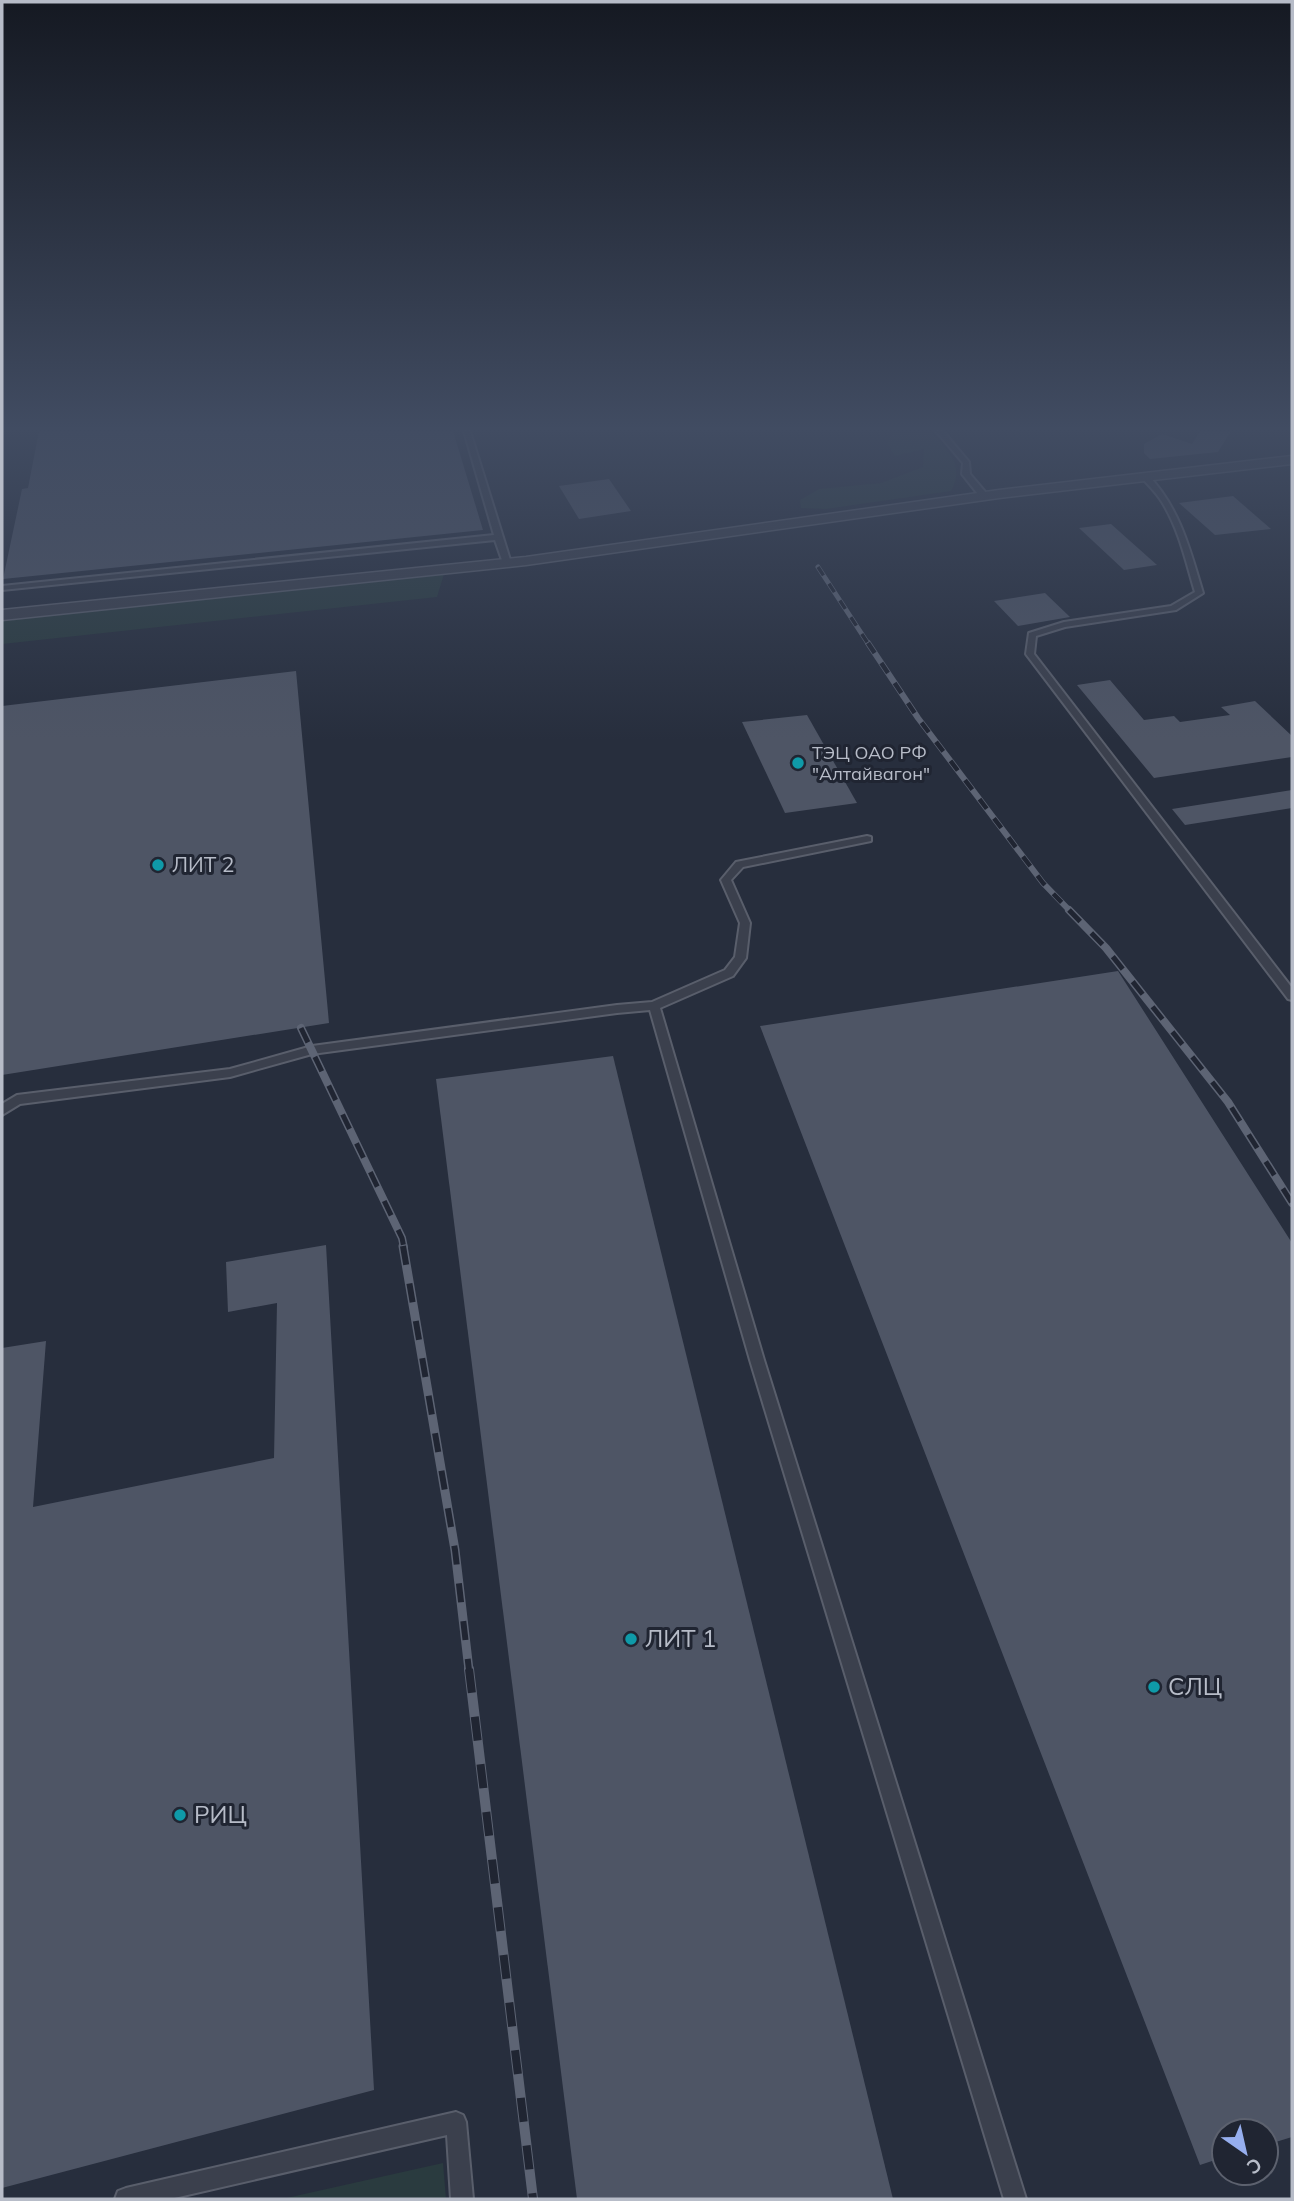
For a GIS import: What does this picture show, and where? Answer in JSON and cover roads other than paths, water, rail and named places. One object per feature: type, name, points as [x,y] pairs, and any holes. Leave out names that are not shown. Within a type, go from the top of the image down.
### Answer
[{"type":"street","points":[[2,615],[506,563],[715,534]]},
{"type":"lane","points":[[497,534],[506,563]]},
{"type":"lane","points":[[1181,534],[1199,593],[1173,608],[1064,625],[1032,635],[1030,654],[1292,996]]},
{"type":"lane","points":[[2,588],[498,537]]},
{"type":"lane","points":[[2,1110],[17,1100],[230,1073],[312,1050],[654,1006],[729,973],[740,958],[745,923],[726,880],[740,864],[867,839]]},
{"type":"lane","points":[[654,1006],[757,1360],[1015,2199]]},
{"type":"lane","points":[[126,2199],[456,2122],[462,2199]]},
{"type":"railway","points":[[818,567],[869,645]]},
{"type":"railway","points":[[868,643],[918,718],[1043,883],[1071,912]]},
{"type":"railway","points":[[1069,910],[1106,948],[1228,1102],[1292,1203]]},
{"type":"railway","points":[[301,1028],[402,1238],[404,1248]]},
{"type":"railway","points":[[403,1246],[455,1550],[469,1670]]},
{"type":"railway","points":[[469,1669],[533,2199]]},
{"type":"place","name":"ТЭЦ ОАО РФ \"Алтайвагон\"","points":[[798,763]]},
{"type":"place","name":"ЛИТ 2","points":[[158,865]]},
{"type":"place","name":"ЛИТ 1","points":[[631,1639]]},
{"type":"place","name":"СЛЦ","points":[[1154,1687]]},
{"type":"place","name":"РИЦ","points":[[180,1815]]}]
